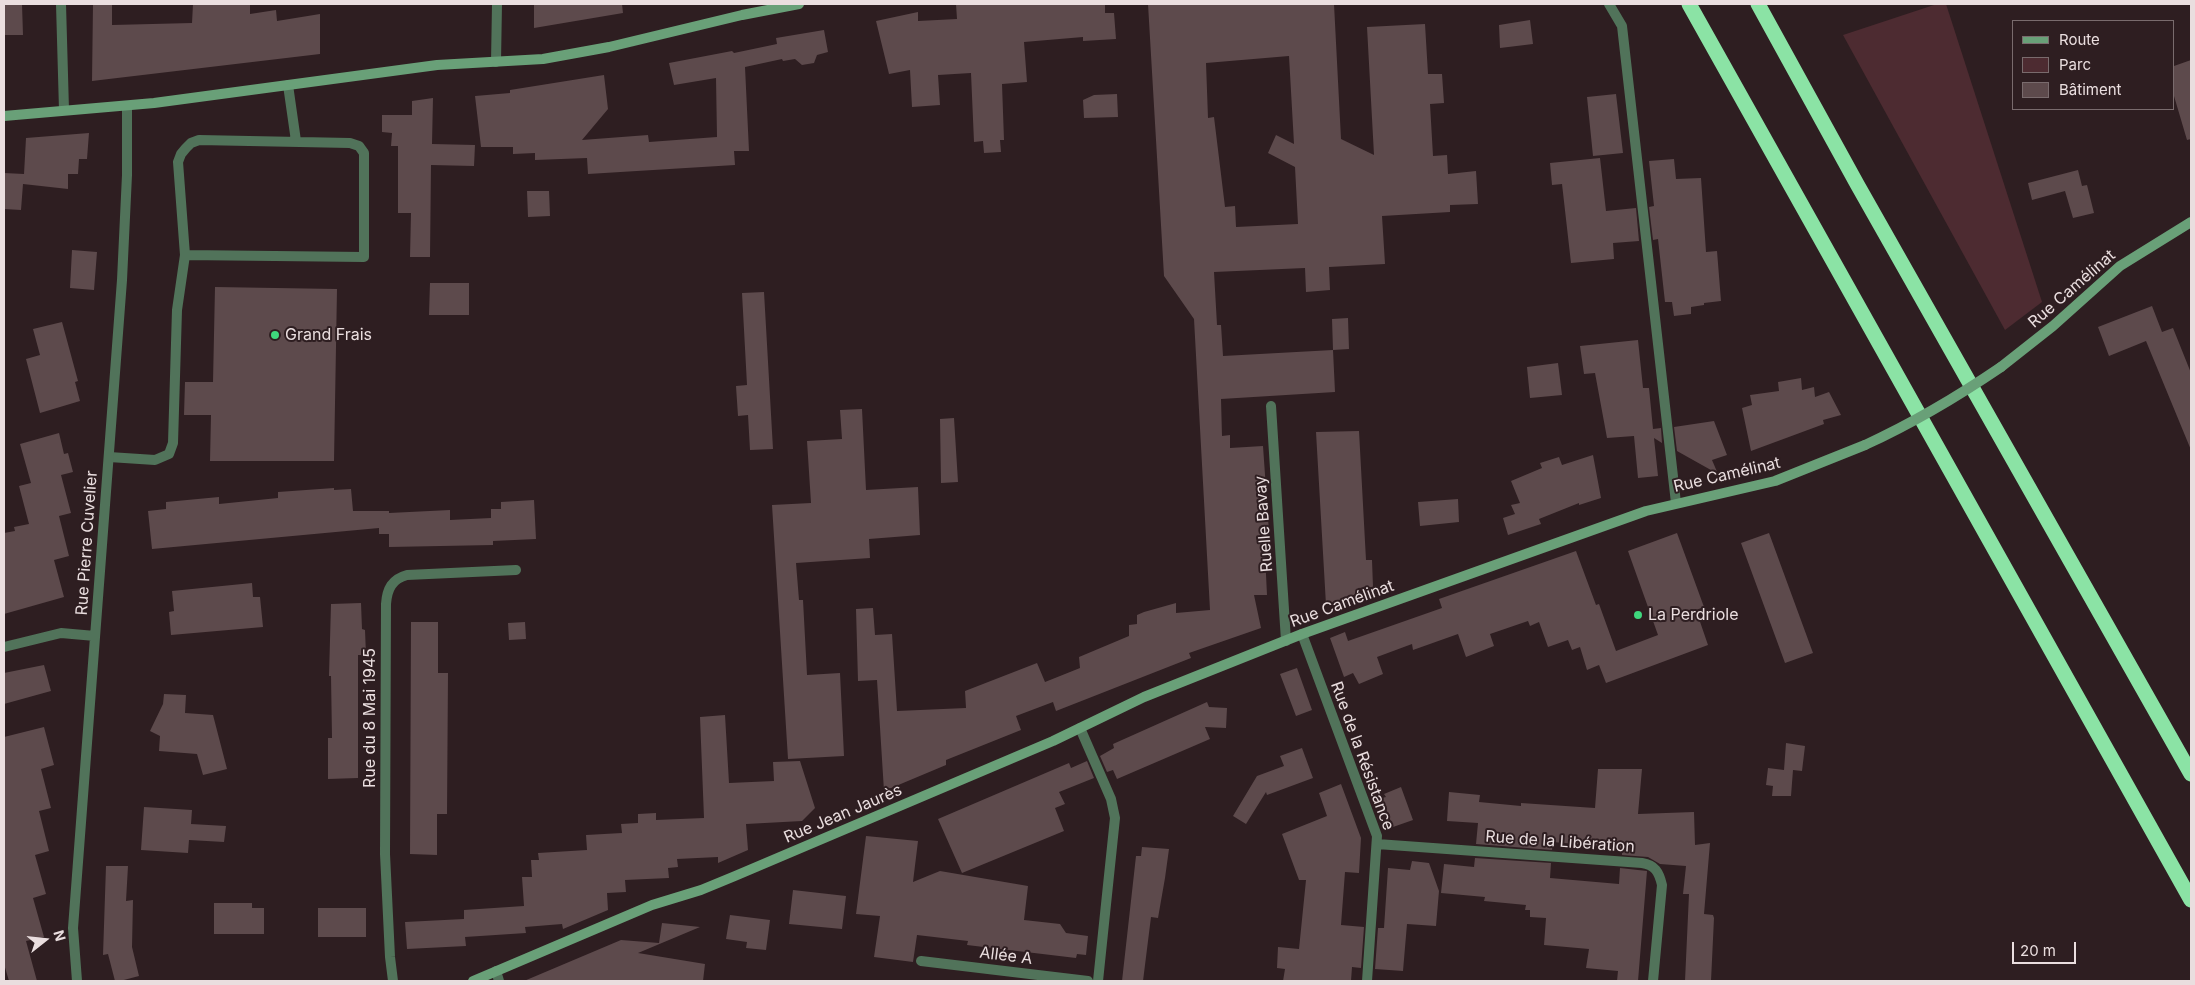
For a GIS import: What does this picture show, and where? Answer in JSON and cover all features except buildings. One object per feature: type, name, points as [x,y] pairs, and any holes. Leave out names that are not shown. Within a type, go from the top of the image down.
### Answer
[{"type":"highway","points":[[1689,4],[2191,900]]},
{"type":"highway","points":[[1758,4],[1857,184],[2191,774]]},
{"type":"street","points":[[61,4],[64,110]]},
{"type":"street","points":[[496,62],[497,4]]},
{"type":"street","points":[[4,116],[128,106],[437,65],[536,60],[584,52],[799,4]]},
{"type":"street","points":[[1609,4],[1622,26],[1676,502]]},
{"type":"street","points":[[288,85],[296,141]]},
{"type":"street","name":"Rue Pierre Cuvelier","points":[[77,981],[73,928],[123,252],[128,106]]},
{"type":"street","points":[[109,457],[155,460],[169,454],[173,443],[177,310],[184,255],[178,172],[181,154],[191,143],[198,140],[350,142],[362,149],[364,154],[364,257],[184,255]]},
{"type":"street","name":"Rue Camélinat","points":[[1221,667],[1302,634],[1646,511],[1676,502],[1732,492],[1775,481],[1865,446],[1936,410],[2001,367],[2053,326],[2120,266],[2146,248],[2191,222]]},
{"type":"street","name":"Ruelle Bavay","points":[[1271,406],[1286,641]]},
{"type":"street","name":"Rue du 8 Mai 1945","points":[[393,981],[390,957],[385,835],[386,604],[388,590],[394,581],[407,574],[516,570]]},
{"type":"street","points":[[4,647],[60,634],[95,636]]},
{"type":"street","name":"Rue de la Résistance","points":[[1302,634],[1376,828],[1377,844],[1367,981]]},
{"type":"street","name":"Rue Jean Jaurès","points":[[473,981],[498,976],[652,905],[735,876],[1080,728],[1144,697],[1221,667]]},
{"type":"street","points":[[1080,728],[1111,799],[1115,818],[1098,981]]},
{"type":"street","name":"Rue de la Libération","points":[[1377,844],[1642,862],[1653,866],[1658,871],[1662,885],[1653,981]]},
{"type":"street","name":"Allée A","points":[[921,961],[1088,981]]},
{"type":"green space","points":[[1937,4],[1946,4],[2042,302],[2005,330],[1843,35]]},
{"type":"place","name":"Grand Frais","points":[[275,335]]},
{"type":"place","name":"La Perdriole","points":[[1638,615]]}]
